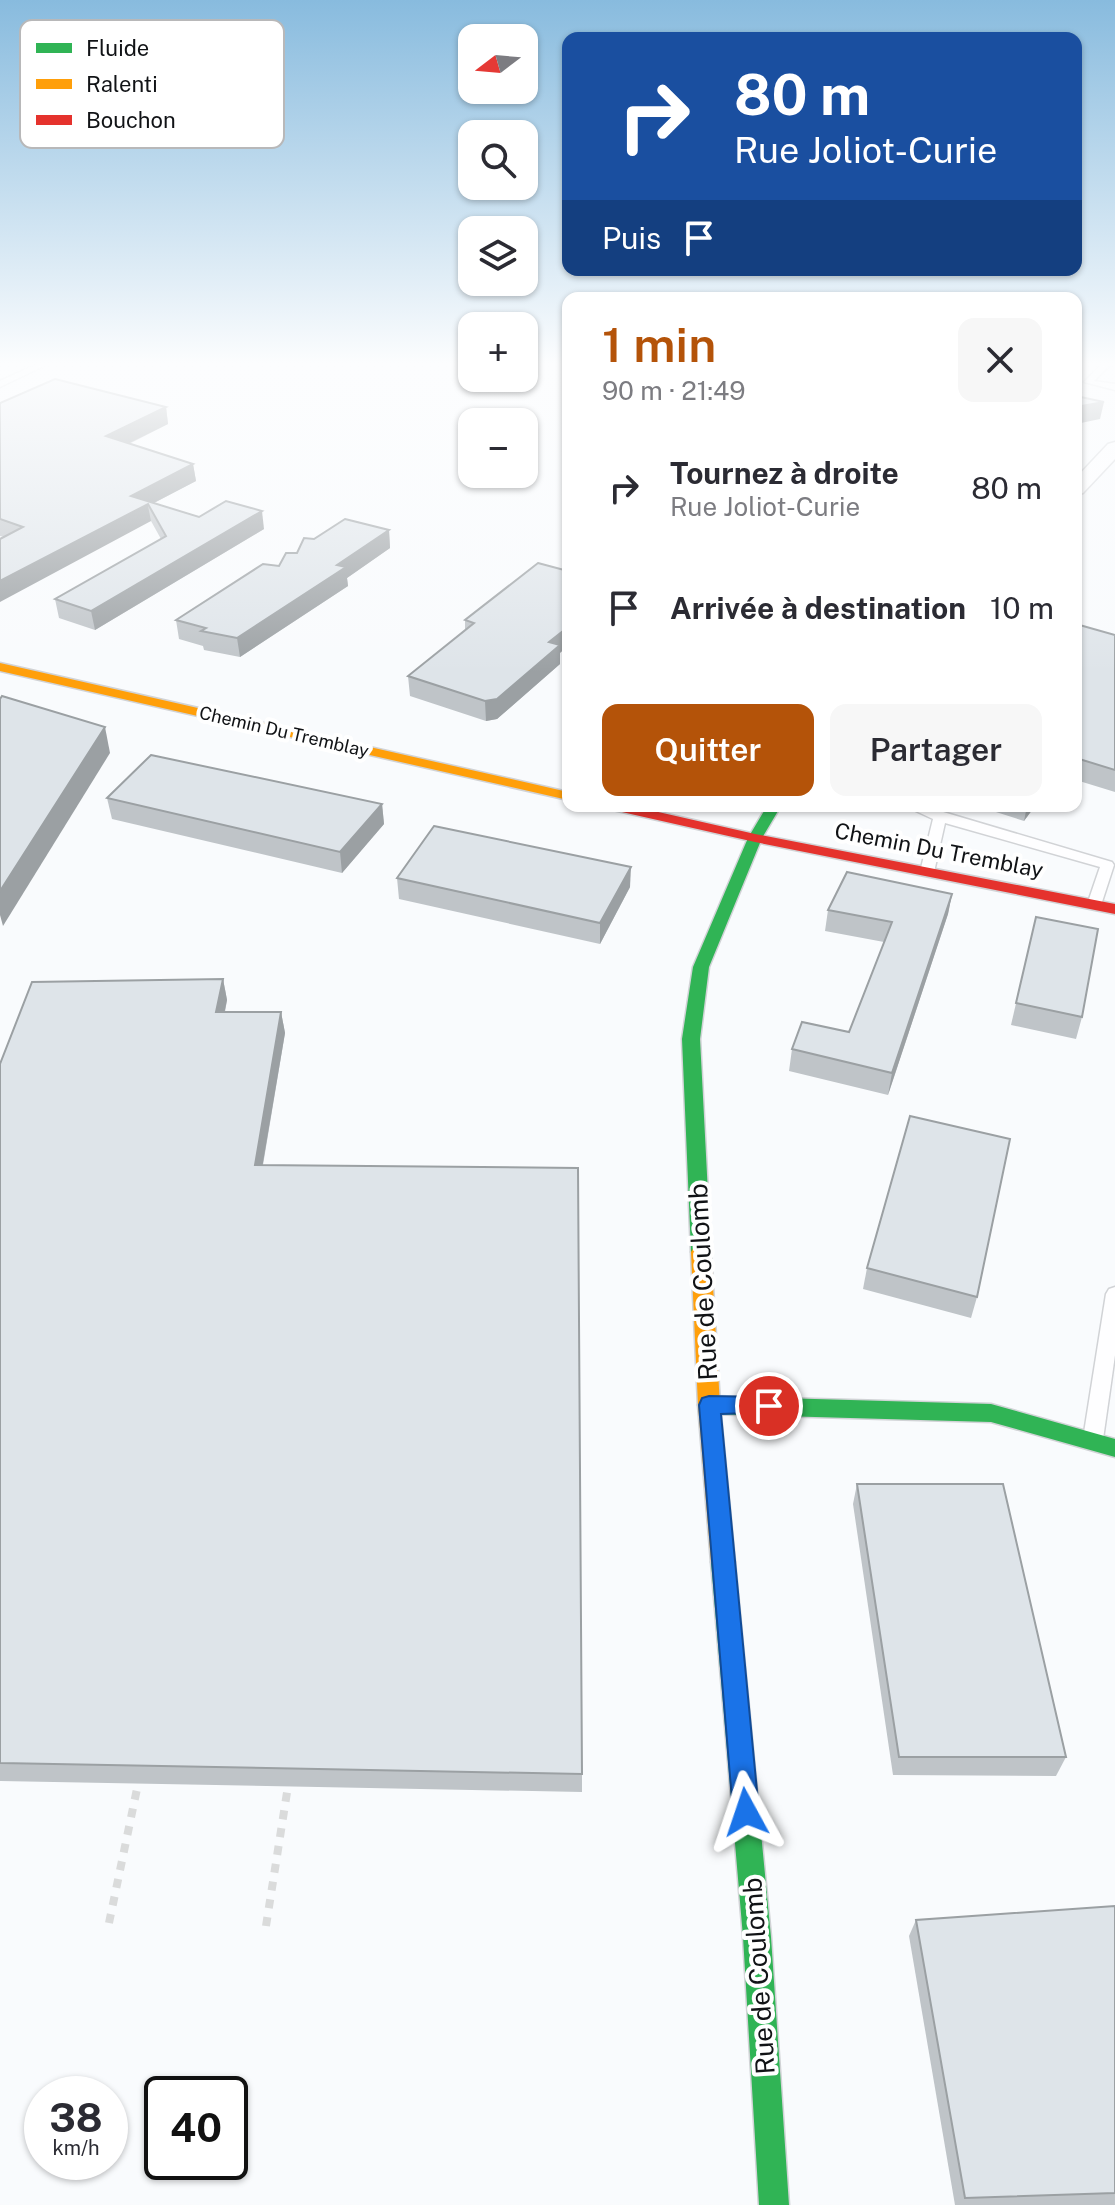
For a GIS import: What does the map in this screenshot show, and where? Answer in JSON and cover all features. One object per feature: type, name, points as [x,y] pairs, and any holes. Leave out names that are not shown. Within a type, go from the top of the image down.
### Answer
[{"type":"street","points":[[1082,480],[1115,483]]},
{"type":"street","name":"Chemin Du Tremblay","points":[[0,667],[562,795]]},
{"type":"street","name":"Chemin Du Tremblay","points":[[640,812],[755,838],[1115,909]]},
{"type":"street","name":"Rue de Coulomb","points":[[770,812],[755,838],[701,967],[691,1039],[709,1405],[757,1937],[774,2205]]},
{"type":"street","points":[[709,1405],[991,1413],[1115,1448]]},
{"type":"lane","points":[[927,812],[1111,858],[1094,905]]},
{"type":"lane","points":[[927,872],[940,817]]},
{"type":"lane","points":[[1093,1442],[1109,1379],[1115,1294]]},
{"type":"path","points":[[109,1923],[138,1784]]},
{"type":"path","points":[[266,1926],[288,1786]]},
{"type":"building","points":[[0,467],[187,467],[131,496],[199,517],[226,501],[262,511],[91,611],[55,599],[166,536],[148,504],[0,581],[0,539],[23,527],[0,519]]},
{"type":"building","points":[[345,519],[389,530],[337,565],[346,567],[237,638],[201,631],[206,628],[176,620],[263,564],[279,566],[286,553],[297,553],[304,538],[314,539]]},
{"type":"building","points":[[538,563],[562,569],[562,632],[549,642],[560,645],[497,699],[485,701],[408,676],[474,623],[465,620]]},
{"type":"building","points":[[1082,626],[1115,635],[1115,770],[1082,760]]},
{"type":"building","points":[[2,696],[105,727],[0,891],[0,699]]},
{"type":"building","points":[[151,755],[382,804],[340,852],[107,798]]},
{"type":"building","points":[[434,826],[631,867],[600,923],[397,878]]},
{"type":"building","points":[[847,872],[952,894],[892,1073],[792,1049],[802,1022],[849,1032],[892,922],[828,910]]},
{"type":"building","points":[[1036,917],[1098,929],[1082,1017],[1016,1003]]},
{"type":"building","points":[[223,979],[216,1012],[281,1012],[255,1165],[578,1168],[582,1774],[0,1763],[0,1064],[32,982]]},
{"type":"building","points":[[910,1116],[1010,1139],[977,1297],[867,1268]]},
{"type":"building","points":[[857,1484],[1003,1484],[1066,1757],[899,1757]]},
{"type":"building","points":[[1115,1906],[1115,2193],[965,2198],[916,1920]]},
{"type":"traffic: fast","points":[[701,1252],[691,1039],[701,967],[755,838],[770,812]]},
{"type":"traffic: fast","points":[[709,1405],[991,1413],[1115,1448]]},
{"type":"traffic: fast","points":[[723,1562],[757,1937],[774,2205]]},
{"type":"traffic: slow","points":[[0,667],[562,795]]},
{"type":"traffic: slow","points":[[701,1252],[709,1405],[723,1562]]},
{"type":"traffic: jam","points":[[640,812],[755,838],[1115,909]]},
{"type":"route","points":[[746,1812],[709,1405],[769,1406]]}]
